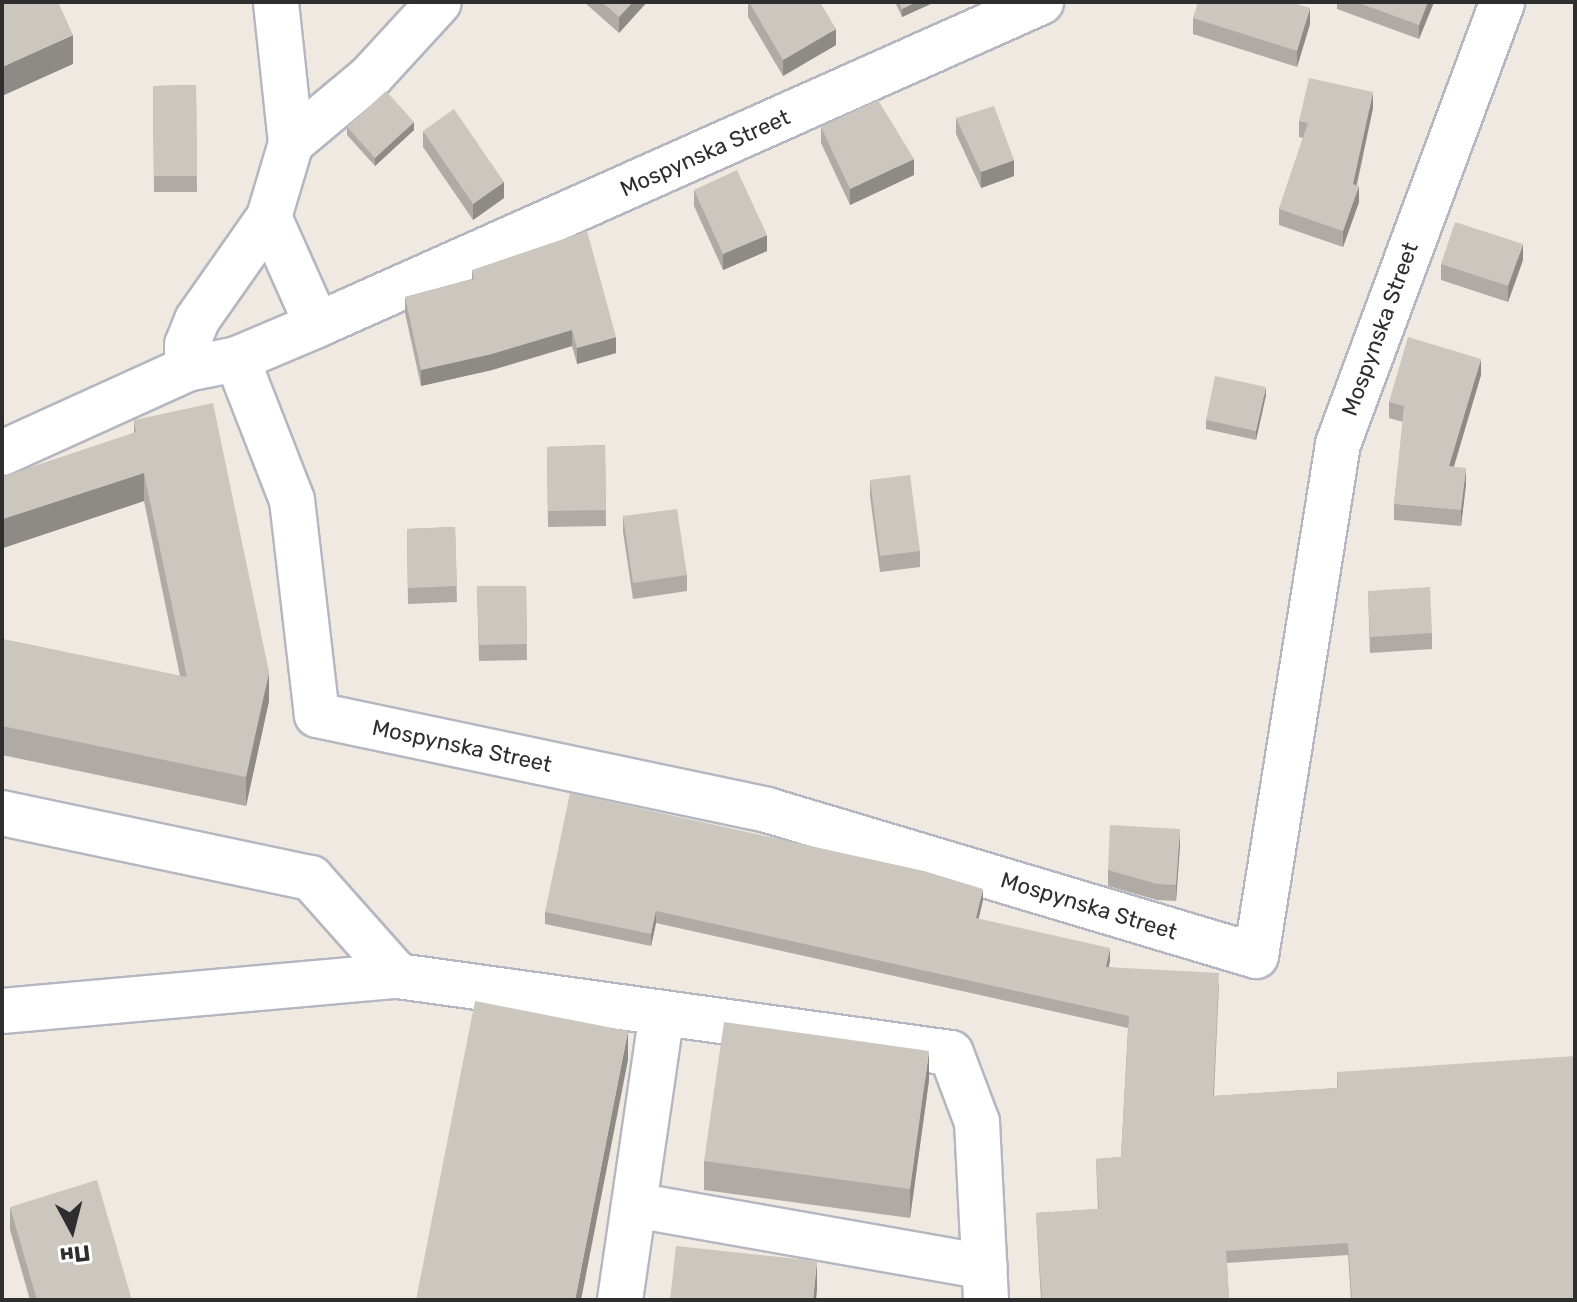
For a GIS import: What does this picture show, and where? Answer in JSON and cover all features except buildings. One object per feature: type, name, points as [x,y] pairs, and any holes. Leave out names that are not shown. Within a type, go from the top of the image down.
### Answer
[{"type":"street","points":[[187,369],[187,345],[197,320],[269,217],[291,143],[276,2]]},
{"type":"street","points":[[291,143],[371,76],[439,2]]},
{"type":"street","name":"Mospynska Street","points":[[2,453],[187,369],[237,359],[317,325],[1041,2]]},
{"type":"street","name":"Mospynska Street","points":[[237,359],[292,500],[317,715],[767,810],[1256,956],[1338,444],[1502,2]]},
{"type":"street","points":[[269,217],[317,325]]},
{"type":"street","points":[[2,813],[311,878],[398,976]]},
{"type":"street","points":[[2,1011],[398,976],[951,1053],[977,1122],[986,1284],[634,1205]]},
{"type":"street","points":[[620,1300],[662,1013]]}]
